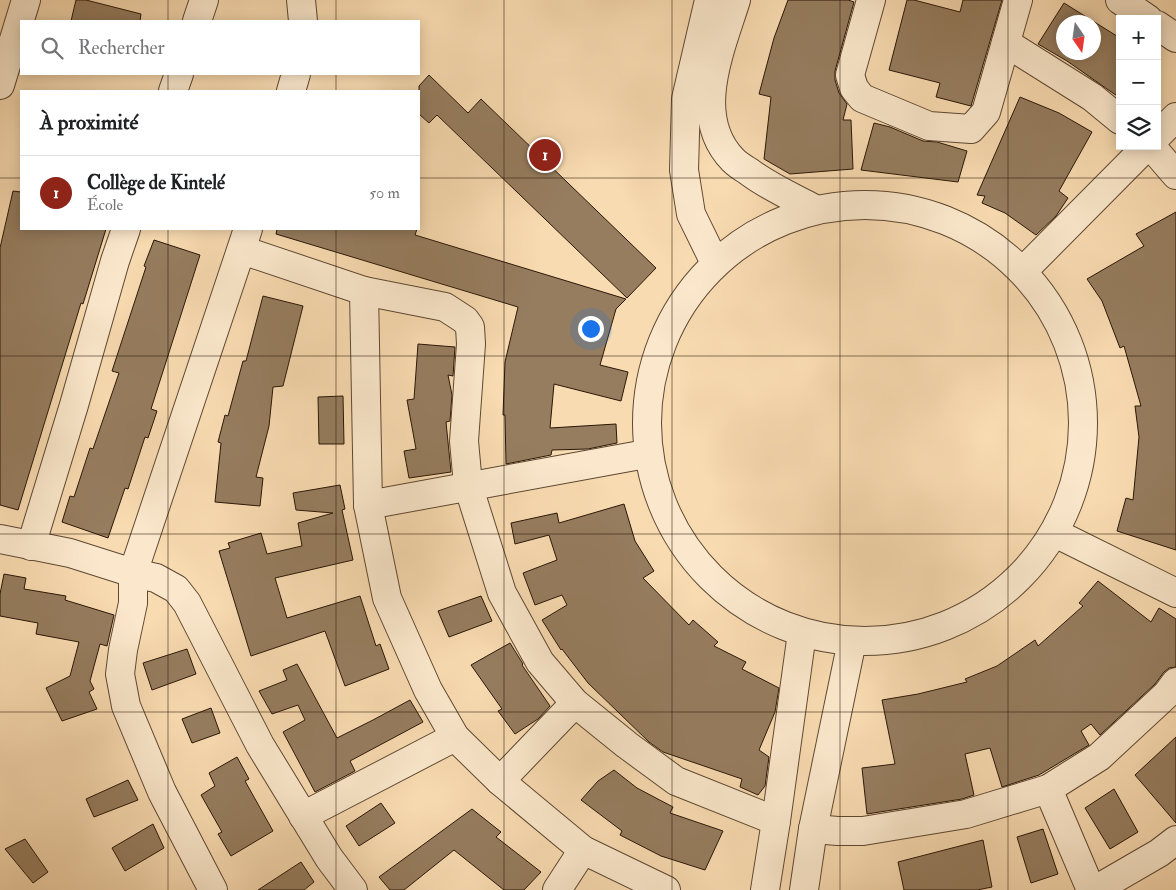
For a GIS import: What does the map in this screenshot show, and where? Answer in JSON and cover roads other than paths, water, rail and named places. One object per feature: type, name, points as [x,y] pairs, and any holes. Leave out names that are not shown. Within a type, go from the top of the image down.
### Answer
[{"type":"street","points":[[0,85],[26,0]]},
{"type":"street","points":[[197,20],[204,0]]},
{"type":"street","points":[[301,0],[303,20]]},
{"type":"street","points":[[709,0],[686,99],[684,170],[691,214],[715,263]]},
{"type":"street","points":[[736,0],[712,76],[711,115],[718,139],[733,160],[764,183],[815,209]]},
{"type":"street","points":[[872,0],[850,75],[854,88],[862,98],[929,126],[971,129],[986,112],[1018,0]]},
{"type":"street","points":[[1120,0],[1142,15]]},
{"type":"street","points":[[1161,28],[1176,38]]},
{"type":"street","points":[[1006,43],[1092,97],[1116,117]]},
{"type":"street","points":[[173,90],[179,75]]},
{"type":"street","points":[[291,90],[296,75]]},
{"type":"street","points":[[1161,132],[1176,117]]},
{"type":"street","points":[[1024,270],[1143,150]]},
{"type":"street","points":[[1154,150],[1176,175]]},
{"type":"street","points":[[890,204],[963,226],[1024,270],[1064,328],[1084,396],[1080,467],[1054,533],[1017,580],[968,616],[912,636],[852,641],[802,633],[745,607],[698,566],[664,514],[646,454],[647,390],[666,328],[715,263],[735,245],[773,223],[815,209],[890,204]]},
{"type":"street","points":[[31,546],[74,405],[115,260],[126,230]]},
{"type":"street","points":[[214,890],[162,792],[126,706],[120,674],[122,650],[133,603],[133,573],[245,239],[364,291],[445,307],[465,320],[470,326],[464,441],[468,486],[502,593],[540,662],[576,702],[627,745],[676,781],[776,820]]},
{"type":"street","points":[[364,291],[368,505],[387,598],[428,690],[455,737],[500,781],[583,850],[666,890]]},
{"type":"street","points":[[368,505],[646,454]]},
{"type":"street","points":[[1054,533],[1176,593]]},
{"type":"street","points":[[0,539],[70,553],[133,573],[156,578],[176,588],[187,603],[260,745],[303,816],[353,890]]},
{"type":"street","points":[[765,890],[802,633]]},
{"type":"street","points":[[804,890],[813,829],[852,641]]},
{"type":"street","points":[[813,829],[863,831],[966,814],[1048,789],[1099,757],[1166,694],[1176,682]]},
{"type":"street","points":[[500,781],[576,702]]},
{"type":"street","points":[[303,816],[455,737]]},
{"type":"street","points":[[1048,789],[1093,890],[1159,854],[1176,840]]},
{"type":"street","points":[[557,890],[583,850]]},
{"type":"place","name":"Collège de Kintelé","points":[[545,155]]}]
